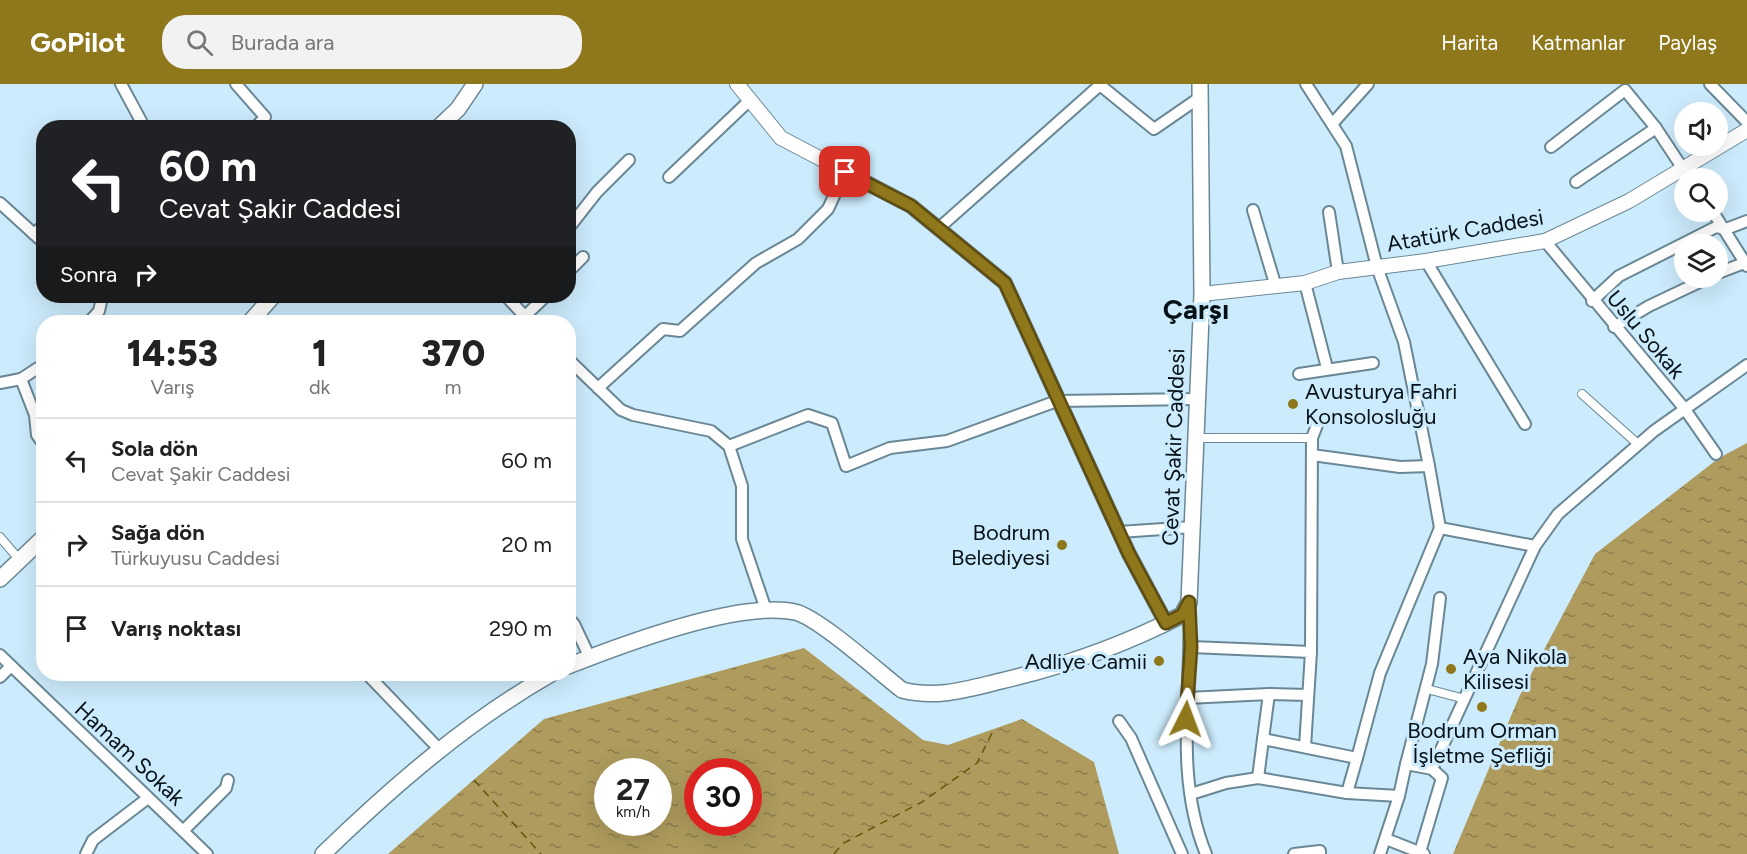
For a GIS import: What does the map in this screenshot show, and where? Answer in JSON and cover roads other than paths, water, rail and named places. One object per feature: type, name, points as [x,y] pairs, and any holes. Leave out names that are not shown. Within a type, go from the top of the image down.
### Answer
[{"type":"main road","points":[[447,120],[458,110],[475,84]]},
{"type":"main road","name":"Cevat Şakir Caddesi","points":[[1189,602],[1202,294],[1200,91]]},
{"type":"main road","points":[[256,315],[267,303]]},
{"type":"main road","points":[[0,579],[18,558],[36,543]]},
{"type":"main road","points":[[576,663],[692,624],[766,610],[796,612],[814,621],[902,690],[918,694],[945,695],[1040,672],[1103,652],[1182,615],[1189,602]]},
{"type":"main road","points":[[323,854],[440,750],[514,695],[539,681]]},
{"type":"street","points":[[121,84],[139,120]]},
{"type":"street","points":[[236,84],[265,117],[262,120]]},
{"type":"street","points":[[737,84],[781,138],[911,206],[1005,283],[1057,401],[1119,532],[1166,623]]},
{"type":"street","points":[[1306,84],[1346,146],[1377,267],[1404,342],[1440,528],[1380,673],[1347,793]]},
{"type":"street","points":[[1333,123],[1368,84]]},
{"type":"street","points":[[939,228],[1100,85],[1154,129],[1200,91]]},
{"type":"street","points":[[1714,85],[1747,122]]},
{"type":"street","points":[[1551,147],[1625,86],[1682,168]]},
{"type":"street","points":[[669,177],[750,100]]},
{"type":"street","points":[[1576,182],[1656,128]]},
{"type":"street","name":"Atatürk Caddesi","points":[[1694,168],[1747,130]]},
{"type":"street","points":[[576,219],[597,192],[629,160]]},
{"type":"street","points":[[598,388],[663,329],[680,331],[756,263],[798,239],[828,209],[845,172]]},
{"type":"street","name":"Atatürk Caddesi","points":[[1202,294],[1305,282],[1338,273],[1545,241],[1674,180]]},
{"type":"street","points":[[0,203],[34,234]]},
{"type":"street","points":[[1253,210],[1276,286]]},
{"type":"street","points":[[1329,212],[1338,273]]},
{"type":"street","points":[[1592,301],[1619,276],[1716,227],[1726,229],[1747,221]]},
{"type":"street","points":[[1721,222],[1746,263],[1728,269]]},
{"type":"street","name":"Uslu Sokak","points":[[1545,241],[1592,301],[1684,408],[1716,454]]},
{"type":"street","points":[[576,264],[583,257]]},
{"type":"street","points":[[1426,261],[1525,424]]},
{"type":"street","points":[[1305,282],[1327,368]]},
{"type":"street","points":[[1614,327],[1649,306],[1687,288]]},
{"type":"street","points":[[512,303],[523,315]]},
{"type":"street","points":[[531,315],[540,303]]},
{"type":"street","points":[[1299,374],[1327,368],[1373,363]]},
{"type":"street","points":[[1432,769],[1535,546],[1558,514],[1684,408],[1747,365]]},
{"type":"street","points":[[576,367],[621,410],[633,415],[711,431],[729,446],[742,486],[742,539],[766,610]]},
{"type":"street","points":[[0,383],[21,379],[36,369]]},
{"type":"street","points":[[21,379],[35,415],[36,425]]},
{"type":"street","points":[[1582,394],[1639,445]]},
{"type":"street","points":[[729,446],[808,415],[815,416],[832,423],[846,466],[890,448],[947,441],[1057,401],[1197,399]]},
{"type":"street","points":[[1305,747],[1311,652],[1312,438],[1317,425]]},
{"type":"street","points":[[1197,438],[1312,438]]},
{"type":"street","points":[[1312,455],[1400,467],[1429,466]]},
{"type":"street","points":[[1119,532],[1193,527]]},
{"type":"street","points":[[1440,528],[1535,546]]},
{"type":"street","points":[[0,537],[18,558]]},
{"type":"street","points":[[1380,854],[1399,796],[1427,689],[1440,598]]},
{"type":"street","points":[[1189,602],[1191,647],[1185,741],[1191,794],[1206,854]]},
{"type":"street","points":[[576,628],[590,658]]},
{"type":"street","points":[[1191,647],[1311,652]]},
{"type":"street","name":"Hamam Sokak","points":[[0,655],[207,854]]},
{"type":"street","points":[[0,677],[11,666]]},
{"type":"street","points":[[375,681],[440,750]]},
{"type":"street","points":[[1427,689],[1465,699]]},
{"type":"street","points":[[1258,778],[1269,694]]},
{"type":"street","points":[[1187,698],[1308,694]]},
{"type":"street","points":[[1119,721],[1131,738],[1182,854]]},
{"type":"street","points":[[1263,739],[1358,758]]},
{"type":"street","points":[[1386,839],[1422,853],[1442,778],[1432,769],[1406,764]]},
{"type":"street","points":[[1191,794],[1226,783],[1258,778],[1347,793],[1399,796]]},
{"type":"street","points":[[184,830],[226,788],[228,780]]},
{"type":"street","points":[[86,854],[93,840],[148,798]]},
{"type":"street","points":[[190,854],[197,844]]},
{"type":"street","points":[[1294,854],[1320,851],[1320,854]]},
{"type":"water","points":[[1747,443],[1747,854],[1453,854],[1519,697],[1595,554],[1719,458]]},
{"type":"water","points":[[804,648],[923,740],[948,745],[1022,719],[1094,762],[1119,854],[388,854],[544,719]]},
{"type":"place","name":"Avusturya Fahri Konsolosluğu","points":[[1293,404]]},
{"type":"place","name":"Bodrum Belediyesi","points":[[1062,545]]},
{"type":"place","name":"Adliye Camii","points":[[1159,661]]},
{"type":"place","name":"Aya Nikola Kilisesi","points":[[1451,669]]},
{"type":"place","name":"Bodrum Orman İşletme Şefliği","points":[[1482,707]]},
{"type":"district","name":"Çarşı","points":[[1196,309]]}]
